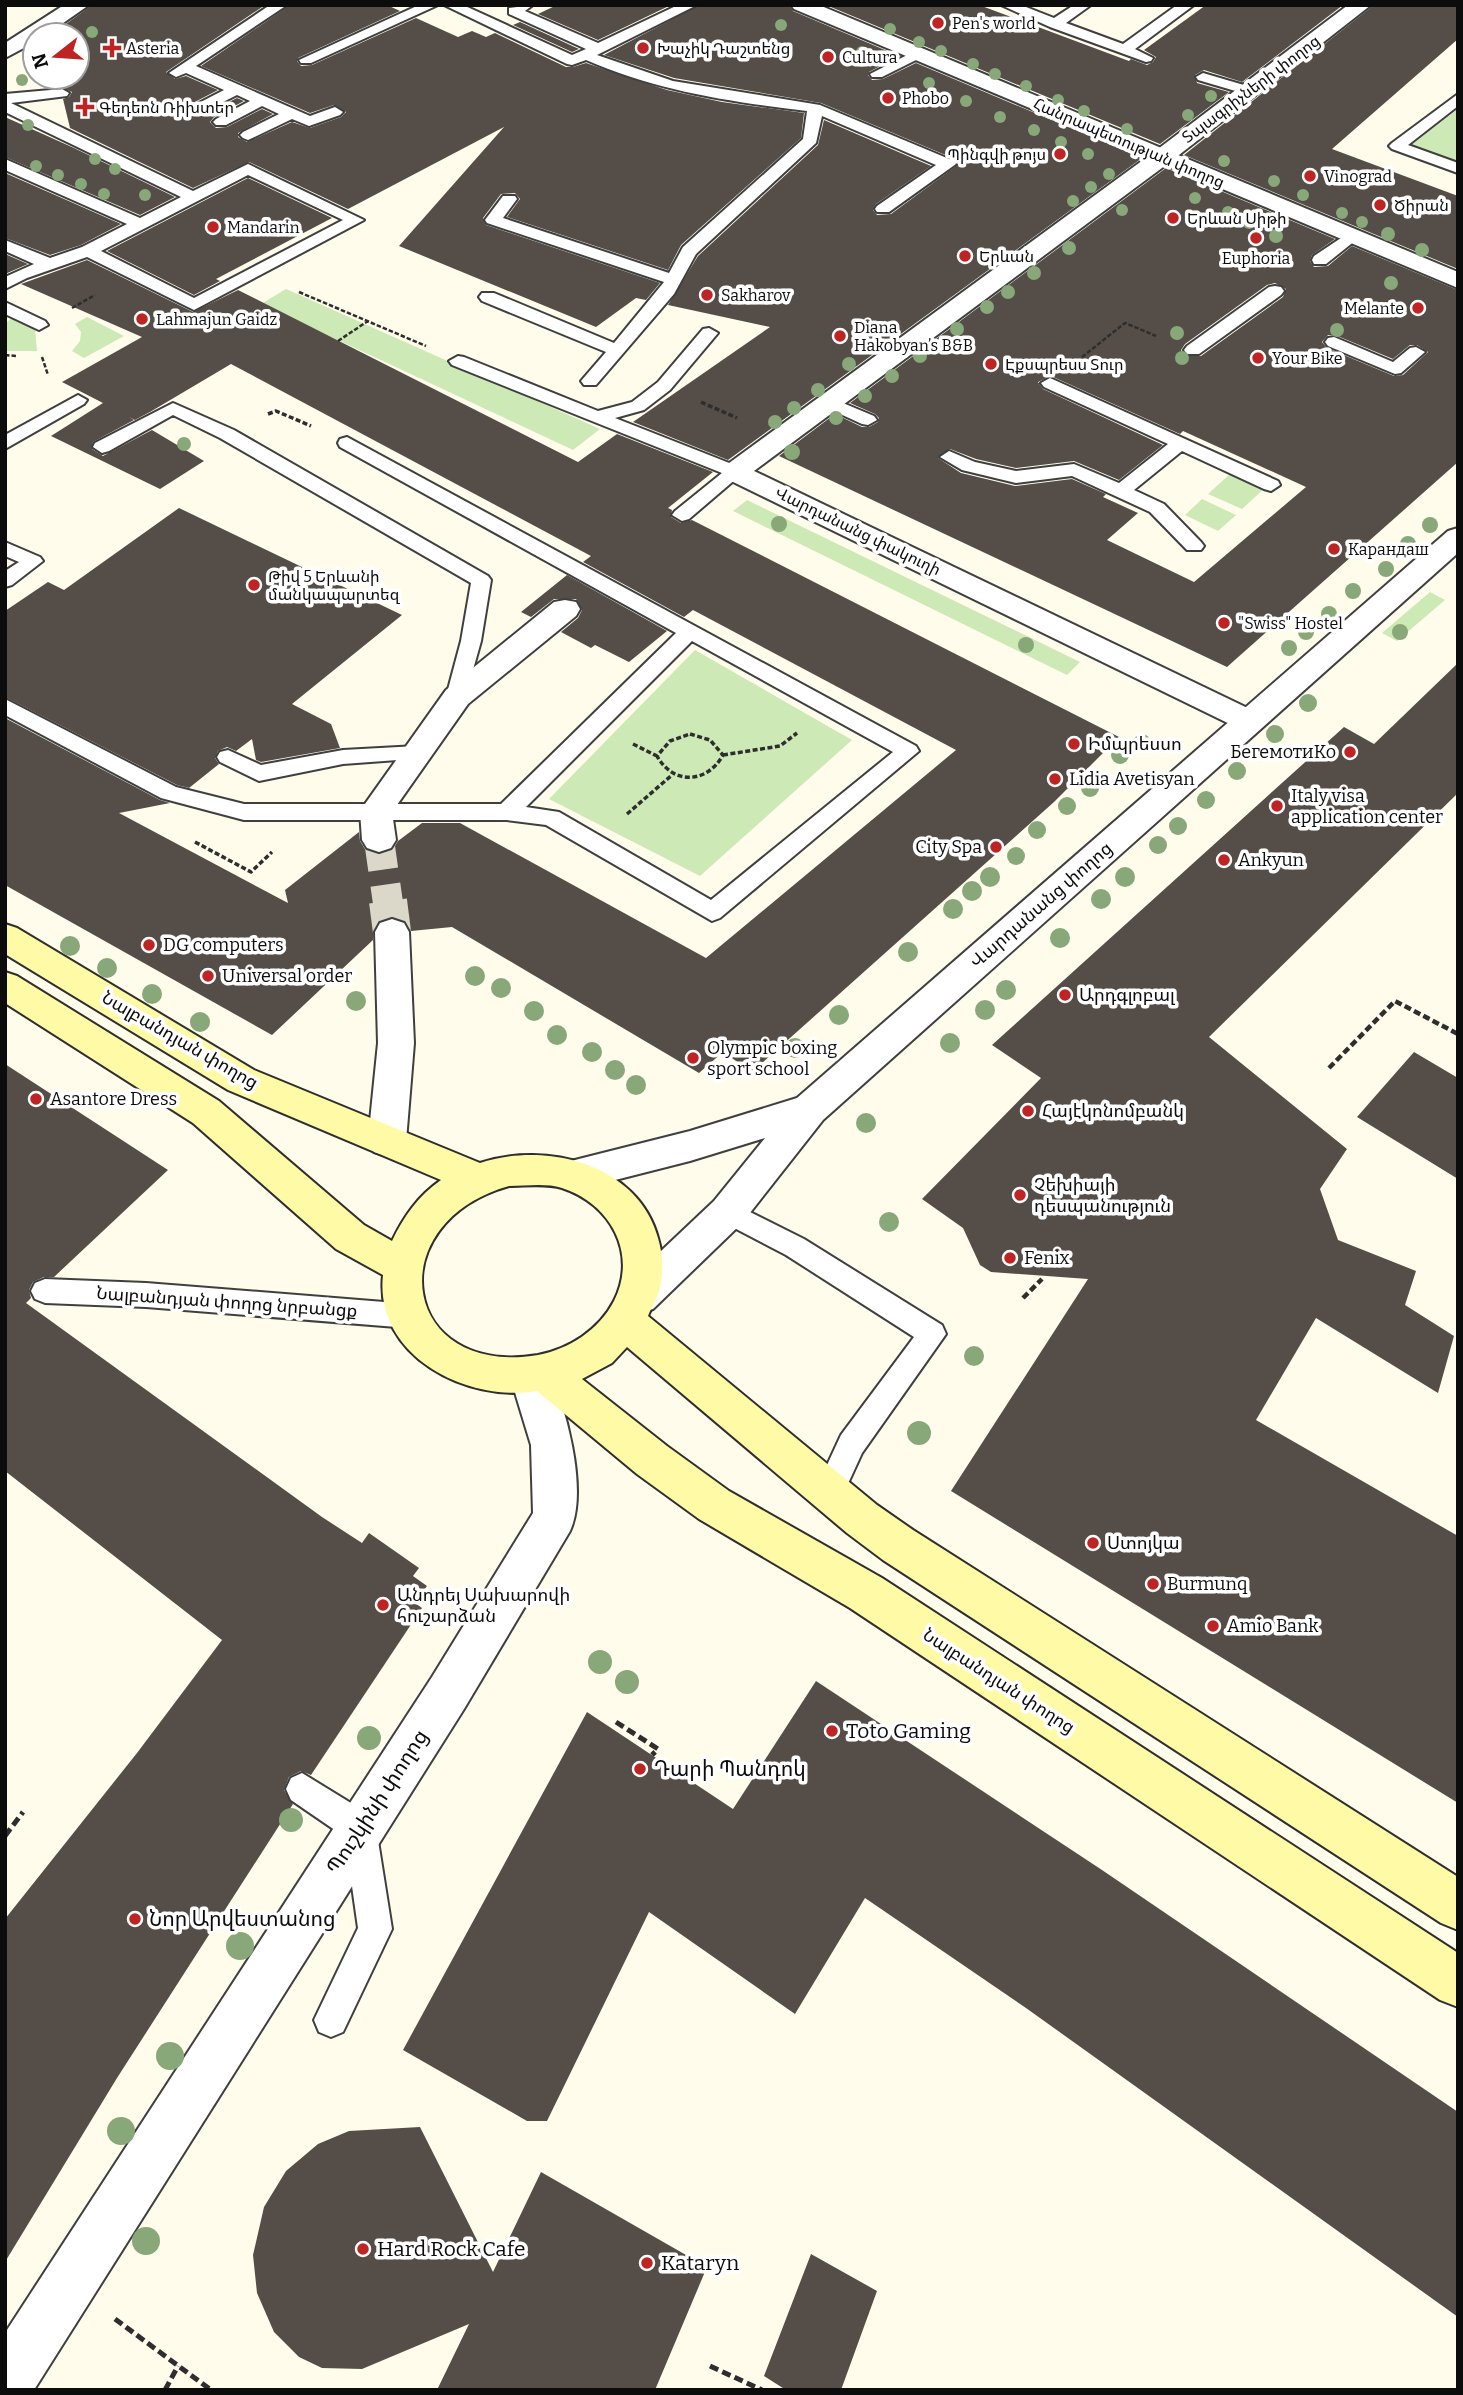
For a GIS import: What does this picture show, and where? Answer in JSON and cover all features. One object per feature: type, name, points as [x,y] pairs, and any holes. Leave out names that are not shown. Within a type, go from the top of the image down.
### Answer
[{"type":"main road","name":"Նալբանդյան փողոց","points":[[5,937],[241,1080],[478,1179]]},
{"type":"main road","points":[[5,985],[206,1112],[350,1237],[401,1266]]},
{"type":"main road","points":[[509,1170],[541,1170],[572,1175],[602,1189],[625,1211],[640,1238],[644,1269],[633,1310],[612,1340],[592,1355],[571,1366],[538,1375],[499,1377],[470,1370],[443,1357],[423,1338],[409,1316],[403,1300],[401,1266],[411,1238],[427,1213],[450,1194],[478,1179],[509,1170]]},
{"type":"main road","points":[[633,1310],[830,1492],[898,1545],[1458,1906]]},
{"type":"main road","name":"Նալբանդյան փողոց","points":[[538,1375],[714,1505],[866,1593],[1458,1982]]},
{"type":"street","points":[[5,52],[79,5]]},
{"type":"street","name":"Հանրապետության փողոց","points":[[801,5],[1458,281]]},
{"type":"street","name":"Տպագրիչների փողոց","points":[[736,472],[1163,157],[1361,5]]},
{"type":"street","name":"Վարդանանց փակուղի","points":[[736,472],[1250,721]]},
{"type":"street","name":"Վարդանանց փողոց","points":[[572,1175],[690,1146],[810,1109],[1458,537]]},
{"type":"street","points":[[377,826],[417,753],[457,697],[572,603]]},
{"type":"street","points":[[387,1141],[396,1043],[392,932]]},
{"type":"street","points":[[633,1310],[728,1212],[810,1109]]},
{"type":"street","name":"Պուշկինի փողոց","points":[[5,2384],[447,1693],[555,1517],[552,1445],[538,1375]]},
{"type":"lane","points":[[179,71],[280,5]]},
{"type":"lane","points":[[306,60],[431,5]]},
{"type":"lane","points":[[451,5],[572,61],[690,5]]},
{"type":"lane","points":[[526,5],[513,11],[592,51],[622,72],[699,93],[815,108],[854,132],[948,164],[883,209]]},
{"type":"lane","points":[[1008,5],[1146,58]]},
{"type":"lane","points":[[1055,24],[1084,5]]},
{"type":"lane","points":[[1124,50],[1187,5]]},
{"type":"lane","points":[[877,74],[917,54]]},
{"type":"lane","points":[[179,71],[237,89],[309,121],[335,112]]},
{"type":"lane","points":[[1203,77],[1249,91]]},
{"type":"lane","points":[[198,109],[237,89]]},
{"type":"lane","points":[[5,99],[62,93]]},
{"type":"lane","points":[[815,108],[834,97]]},
{"type":"lane","points":[[1458,98],[1397,146],[1458,168]]},
{"type":"lane","points":[[221,122],[262,100]]},
{"type":"lane","points":[[5,106],[194,197]]},
{"type":"lane","points":[[590,381],[670,285],[689,251],[811,140],[815,108]]},
{"type":"lane","points":[[248,135],[292,113]]},
{"type":"lane","points":[[5,164],[140,224]]},
{"type":"lane","points":[[5,285],[21,274],[88,251],[248,169],[356,220],[194,305],[88,251]]},
{"type":"lane","points":[[509,199],[493,220],[670,285]]},
{"type":"lane","points":[[1320,260],[1350,237]]},
{"type":"lane","points":[[5,245],[49,264]]},
{"type":"lane","points":[[1193,351],[1275,291]]},
{"type":"lane","points":[[488,297],[614,349]]},
{"type":"lane","points":[[5,307],[39,326]]},
{"type":"lane","points":[[600,416],[638,406],[664,386],[709,333]]},
{"type":"lane","points":[[1334,342],[1395,369],[1416,352]]},
{"type":"lane","name":"Վարդանանց փակուղի","points":[[458,361],[736,472]]},
{"type":"lane","points":[[1050,383],[1271,485]]},
{"type":"lane","points":[[5,443],[78,400]]},
{"type":"lane","points":[[831,403],[868,421]]},
{"type":"lane","points":[[102,447],[173,408],[227,434],[481,580],[471,641],[457,697]]},
{"type":"lane","points":[[5,706],[169,793],[244,812],[377,826],[507,812],[551,818],[712,912],[908,751],[690,631],[608,575],[347,443]]},
{"type":"lane","points":[[1121,491],[1181,443]]},
{"type":"lane","points":[[949,457],[969,466],[1016,477],[1074,470],[1157,508],[1194,546]]},
{"type":"lane","points":[[682,515],[736,472]]},
{"type":"lane","points":[[5,548],[33,561],[5,581]]},
{"type":"lane","points":[[572,603],[608,575]]},
{"type":"lane","points":[[507,812],[690,631]]},
{"type":"lane","points":[[228,757],[259,773],[343,757],[417,753]]},
{"type":"lane","points":[[728,1212],[795,1247],[932,1334],[851,1444],[830,1492]]},
{"type":"lane","name":"Նալբանդյան փողոց նրբանցք","points":[[45,1291],[146,1295],[409,1316]]},
{"type":"lane","points":[[302,1789],[360,1828],[375,1929],[331,2020]]},
{"type":"path","points":[[256,274],[429,348]]},
{"type":"path","points":[[39,326],[132,275]]},
{"type":"path","points":[[338,341],[368,321]]},
{"type":"path","points":[[1082,356],[1125,323],[1193,351]]},
{"type":"path","points":[[664,386],[746,422]]},
{"type":"path","points":[[723,755],[780,746],[831,709]]},
{"type":"path","points":[[690,734],[705,737],[717,744],[723,755],[719,768],[706,776],[688,779],[672,775],[661,767],[657,756],[662,745],[674,737],[690,734]]},
{"type":"path","points":[[594,842],[672,775]]},
{"type":"path","points":[[1329,1068],[1395,1002],[1458,1034]]},
{"type":"path","points":[[1023,1298],[1042,1279]]},
{"type":"path","points":[[616,1722],[658,1749],[652,1755]]},
{"type":"path","points":[[5,1836],[23,1812]]},
{"type":"path","points":[[111,2317],[211,2390]]},
{"type":"path","points":[[165,2390],[178,2366]]},
{"type":"path","points":[[710,2366],[762,2390]]},
{"type":"green space","points":[[1458,109],[1458,162],[1411,145]]},
{"type":"green space","points":[[286,289],[600,429],[573,450],[261,304]]},
{"type":"green space","points":[[14,316],[35,327],[37,351],[5,351],[5,324]]},
{"type":"green space","points":[[87,317],[124,336],[84,358],[72,351],[80,341],[81,332],[75,324]]},
{"type":"green space","points":[[1231,473],[1265,488],[1242,509],[1208,494]]},
{"type":"green space","points":[[1202,499],[1236,515],[1218,531],[1185,515]]},
{"type":"green space","points":[[747,500],[1080,662],[1067,675],[733,511]]},
{"type":"green space","points":[[1430,592],[1445,600],[1397,641],[1382,633]]},
{"type":"green space","points":[[695,650],[852,740],[700,876],[549,799]]},
{"type":"building","points":[[92,5],[265,5],[166,72],[175,79],[186,76],[218,90],[191,104],[187,109],[193,115],[204,114],[237,98],[244,101],[214,117],[210,122],[216,128],[227,127],[262,109],[273,114],[238,133],[238,137],[247,142],[292,122],[310,128],[341,117],[346,112],[334,105],[310,113],[201,66],[290,5],[387,5],[400,11],[298,58],[301,66],[312,65],[416,18],[458,37],[472,31],[486,37],[495,33],[566,67],[586,63],[667,90],[722,102],[804,113],[801,138],[681,245],[668,270],[507,217],[520,199],[515,193],[501,194],[483,218],[486,225],[660,283],[646,300],[636,298],[596,327],[399,246],[504,127],[348,209],[249,162],[193,188],[70,128],[63,99],[69,97],[72,92],[70,91],[91,91],[91,21],[70,21]]},
{"type":"building","points":[[557,5],[671,5],[598,40],[538,14]]},
{"type":"building","points":[[699,5],[789,5],[793,11],[899,56],[869,72],[872,80],[883,79],[916,63],[1142,158],[728,460],[633,422],[770,327],[668,305],[698,256],[818,145],[824,120],[931,166],[876,204],[873,210],[877,215],[891,214],[959,164],[955,159],[821,103],[674,78],[604,55]]},
{"type":"building","points":[[826,5],[979,5],[1129,61],[1131,59],[1147,65],[1156,57],[1144,50],[1206,5],[1343,5],[1242,82],[1204,70],[1195,75],[1197,83],[1229,92],[1160,144]]},
{"type":"building","points":[[1374,5],[1458,5],[1458,39],[1332,149],[1458,196],[1458,269],[1184,155]]},
{"type":"building","points":[[520,22],[579,49],[572,52],[513,25]]},
{"type":"building","points":[[5,117],[175,197],[140,215],[5,157]]},
{"type":"building","points":[[1166,168],[1335,239],[1312,255],[1310,261],[1314,267],[1328,266],[1352,246],[1458,290],[1458,462],[1227,667],[779,456],[835,414],[862,427],[878,422],[879,418],[875,414],[850,403]],"holes":[[[1275,283],[1286,289],[1283,297],[1201,356],[1185,356],[1181,350],[1185,344],[1267,285]],[[1328,335],[1335,335],[1393,359],[1410,345],[1417,345],[1428,352],[1403,375],[1394,376],[1327,348],[1322,342]],[[1051,376],[1180,434],[1183,431],[1306,487],[1194,582],[1107,540],[1138,513],[1103,497],[1106,494],[1072,479],[1015,486],[961,473],[938,458],[950,449],[976,459],[1016,468],[1074,461],[1119,480],[1163,445],[1043,389],[1038,382]]]},
{"type":"building","points":[[5,173],[121,224],[81,245],[50,255],[5,238]]},
{"type":"building","points":[[248,178],[332,218],[216,279],[220,281],[194,295],[107,251]]},
{"type":"building","points":[[5,254],[28,264],[5,274]]},
{"type":"building","points":[[87,260],[193,312],[238,290],[578,462],[617,434],[713,472],[668,508],[672,510],[671,517],[681,523],[692,520],[1119,737],[1054,802],[752,1072],[723,1052],[699,1073],[452,927],[411,931],[405,921],[393,917],[378,922],[373,931],[373,940],[272,1035],[5,885],[5,718],[170,803],[119,813],[288,903],[285,890],[359,832],[365,849],[376,854],[377,858],[393,849],[398,841],[422,823],[460,823],[706,958],[956,750],[693,610],[684,617],[583,562],[591,556],[231,364],[135,420],[129,417],[134,420],[93,442],[92,449],[103,456],[152,430],[204,461],[160,489],[51,436],[103,403],[62,382],[142,337],[21,284]]},
{"type":"building","points":[[179,508],[402,615],[292,704],[331,724],[340,748],[261,762],[256,760],[252,739],[236,751],[227,747],[218,751],[215,758],[219,764],[189,788],[177,785],[5,697],[5,611],[48,582],[64,590]]},
{"type":"building","points":[[567,575],[667,631],[629,662],[595,645],[591,648],[561,632],[578,618],[582,610],[576,599],[554,599],[531,617],[521,612]]},
{"type":"building","points":[[1458,663],[1458,793],[1209,1037],[1347,1149],[1320,1189],[1338,1240],[1416,1271],[1405,1305],[1454,1336],[1438,1393],[1316,1318],[1256,1420],[1458,1536],[1458,1803],[951,1491],[1088,1279],[991,1272],[980,1265],[963,1228],[922,1199],[1041,1078],[992,1045],[1344,727],[1374,744]]},
{"type":"building","points":[[1414,1052],[1458,1078],[1458,1179],[1357,1117]]},
{"type":"building","points":[[5,1064],[168,1170],[54,1277],[44,1277],[33,1282],[29,1290],[31,1298],[26,1303],[322,1517],[362,1543],[369,1533],[419,1568],[413,1576],[427,1586],[415,1603],[422,1608],[311,1775],[301,1771],[289,1777],[284,1790],[293,1804],[117,2078],[5,2262],[5,1919],[137,1753],[222,1640],[5,1471]]},
{"type":"building","points":[[816,1681],[1102,1870],[1458,2112],[1458,2317],[1026,2008],[865,1898],[795,2014],[649,1912],[547,2121],[527,2121],[403,2050],[587,1712],[733,1809]]},
{"type":"building","points":[[420,2127],[493,2272],[541,2172],[707,2267],[655,2390],[437,2390],[469,2324],[362,2369],[322,2368],[299,2357],[274,2332],[257,2293],[253,2255],[264,2207],[286,2171],[318,2144],[349,2131]]},
{"type":"building","points":[[811,2254],[877,2291],[841,2390],[786,2390],[764,2376]]},
{"type":"tunnel","points":[[379,840],[388,903]]},
{"type":"tunnel","points":[[388,901],[392,932]]},
{"type":"place","name":"Pen's world","points":[[938,23]]},
{"type":"place","name":"Asteria","points":[[112,48]]},
{"type":"place","name":"Խաչիկ Դաշտենց","points":[[643,48]]},
{"type":"place","name":"Cultura","points":[[828,57]]},
{"type":"place","name":"Phobo","points":[[888,98]]},
{"type":"place","name":"Գեդեոն Ռիխտեր","points":[[85,107]]},
{"type":"place","name":"Պինգվի թոյս","points":[[1060,154]]},
{"type":"place","name":"Vinograd","points":[[1310,176]]},
{"type":"place","name":"Ծիրան","points":[[1380,205]]},
{"type":"place","name":"Երևան Սիթի","points":[[1173,218]]},
{"type":"place","name":"Mandarin","points":[[213,227]]},
{"type":"place","name":"Euphoria","points":[[1256,238]]},
{"type":"place","name":"Երևան","points":[[965,256]]},
{"type":"place","name":"Sakharov","points":[[707,295]]},
{"type":"place","name":"Melante","points":[[1418,308]]},
{"type":"place","name":"Lahmajun Gaidz","points":[[142,319]]},
{"type":"place","name":"Diana Hakobyan’s B&B","points":[[840,336]]},
{"type":"place","name":"Your Bike","points":[[1258,358]]},
{"type":"place","name":"Էքսպրեսս Տուր","points":[[991,364]]},
{"type":"place","name":"Карандаш","points":[[1334,549]]},
{"type":"place","name":"Թիվ 5 Երևանի մանկապարտեզ","points":[[254,585]]},
{"type":"place","name":"\"Swiss\" Hostel","points":[[1224,623]]},
{"type":"place","name":"Իմպրեսսո","points":[[1074,744]]},
{"type":"place","name":"БегемотиКо","points":[[1350,752]]},
{"type":"place","name":"Lidia Avetisyan","points":[[1055,779]]},
{"type":"place","name":"Italy visa application center","points":[[1277,806]]},
{"type":"place","name":"City Spa","points":[[996,847]]},
{"type":"place","name":"Ankyun","points":[[1224,860]]},
{"type":"place","name":"DG computers","points":[[149,945]]},
{"type":"place","name":"Universal order","points":[[208,976]]},
{"type":"place","name":"Արդգլոբալ","points":[[1065,995]]},
{"type":"place","name":"Olympic boxing sport school","points":[[693,1058]]},
{"type":"place","name":"Asantore Dress","points":[[36,1099]]},
{"type":"place","name":"Հայէկոնոմբանկ","points":[[1028,1111]]},
{"type":"place","name":"Չեխիայի դեսպանություն","points":[[1020,1195]]},
{"type":"place","name":"Fenix","points":[[1010,1258]]},
{"type":"place","name":"Ստոյկա","points":[[1093,1543]]},
{"type":"place","name":"Burmunq","points":[[1153,1584]]},
{"type":"place","name":"Անդրեյ Սախարովի հուշարձան","points":[[383,1605]]},
{"type":"place","name":"Amio Bank","points":[[1213,1626]]},
{"type":"place","name":"Toto Gaming","points":[[832,1731]]},
{"type":"place","name":"Դարի Պանդոկ","points":[[640,1769]]},
{"type":"place","name":"Նոր Արվեստանոց","points":[[135,1919]]},
{"type":"place","name":"Hard Rock Cafe","points":[[363,2249]]},
{"type":"place","name":"Kataryn","points":[[647,2263]]}]
